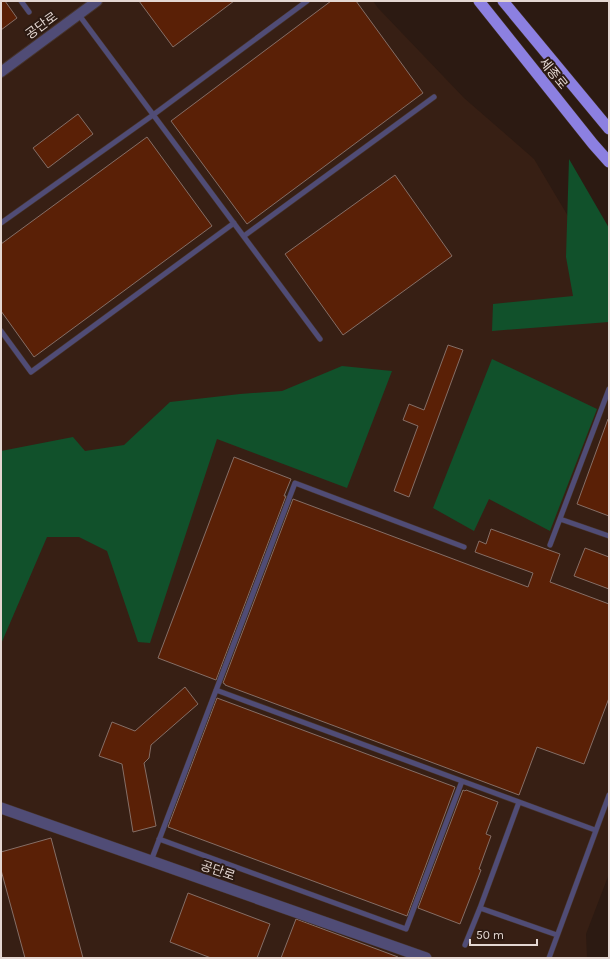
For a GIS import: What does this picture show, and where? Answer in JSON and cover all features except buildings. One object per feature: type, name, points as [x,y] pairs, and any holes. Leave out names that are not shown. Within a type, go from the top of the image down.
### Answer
[{"type":"highway","name":"세종로","points":[[479,1],[609,162]]},
{"type":"highway","name":"세종로","points":[[503,1],[609,129]]},
{"type":"street","name":"공단로","points":[[1,72],[97,1]]},
{"type":"street","name":"공단로","points":[[1,808],[426,958]]},
{"type":"lane","points":[[20,1],[29,12]]},
{"type":"lane","points":[[1,223],[153,115],[307,1]]},
{"type":"lane","points":[[79,14],[320,339]]},
{"type":"lane","points":[[244,236],[434,97]]},
{"type":"lane","points":[[1,332],[31,372],[234,224]]},
{"type":"lane","points":[[550,545],[609,389]]},
{"type":"lane","points":[[151,861],[295,483],[464,547]]},
{"type":"lane","points":[[560,519],[609,536]]},
{"type":"lane","points":[[216,690],[595,830]]},
{"type":"lane","points":[[159,839],[406,929],[462,781]]},
{"type":"lane","points":[[549,958],[609,795]]},
{"type":"lane","points":[[465,944],[480,908],[519,802]]},
{"type":"lane","points":[[480,908],[558,935]]},
{"type":"shaded area","points":[[1,1],[373,1],[464,98],[534,159],[609,285],[609,874],[586,934],[587,958],[1,958]]},
{"type":"green space","points":[[569,159],[609,228],[609,322],[492,331],[493,304],[573,296],[566,257]]},
{"type":"green space","points":[[492,359],[597,409],[550,531],[489,499],[474,531],[433,508]]},
{"type":"green space","points":[[342,366],[392,371],[347,488],[217,439],[150,643],[138,642],[107,551],[79,537],[47,537],[1,644],[1,451],[73,437],[85,451],[124,445],[170,402],[282,391]]}]
